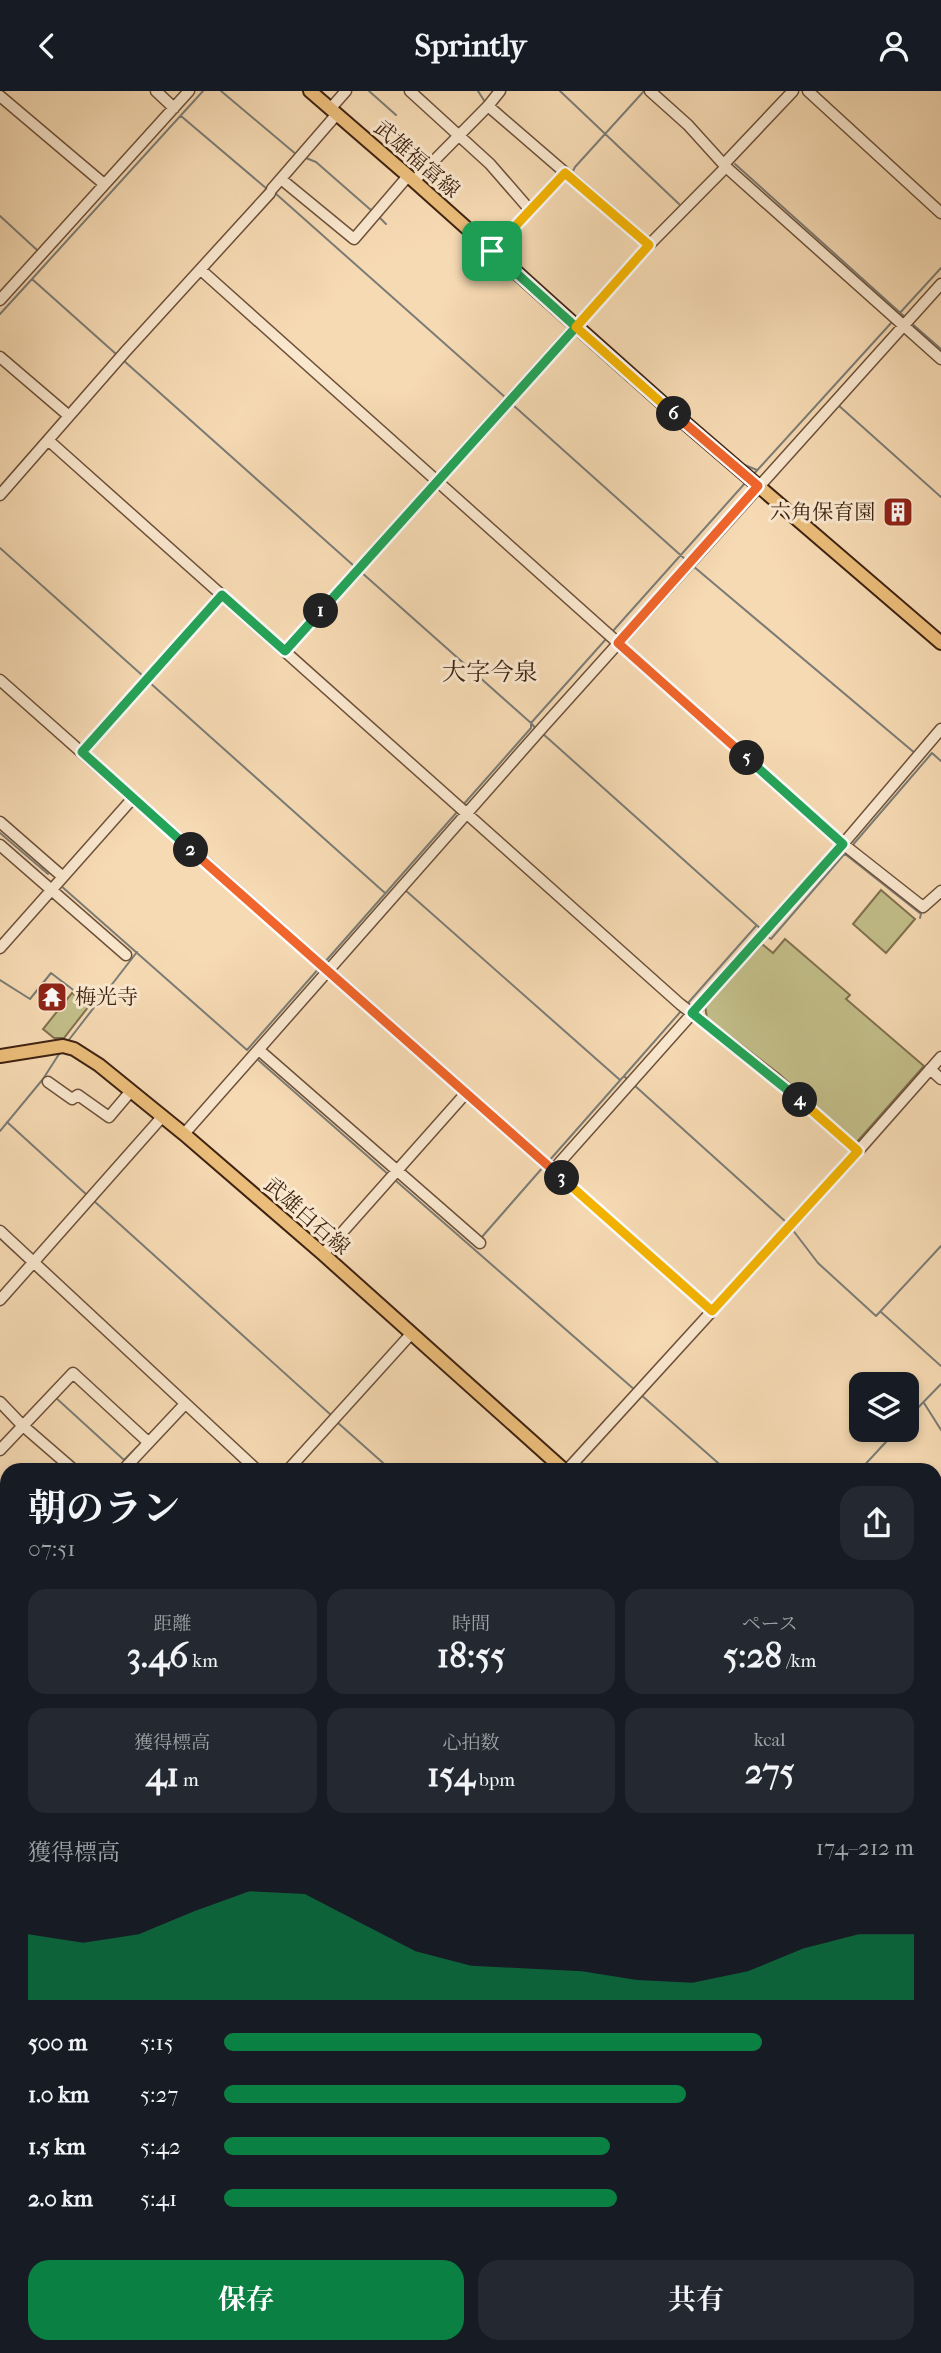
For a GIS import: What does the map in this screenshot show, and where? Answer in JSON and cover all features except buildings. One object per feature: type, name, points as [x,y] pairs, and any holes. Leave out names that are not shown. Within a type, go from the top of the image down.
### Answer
[{"type":"main road","name":"武雄福富線","points":[[310,91],[492,251],[579,323],[753,482],[941,643]]},
{"type":"main road","name":"武雄白石線","points":[[0,1056],[64,1046],[74,1049],[99,1065],[323,1254],[557,1463]]},
{"type":"street","points":[[156,91],[172,110]]},
{"type":"street","points":[[0,300],[189,91]]},
{"type":"street","points":[[0,495],[301,157],[346,91]]},
{"type":"street","points":[[410,91],[490,163],[530,210]]},
{"type":"street","points":[[281,179],[354,239],[500,91]]},
{"type":"street","points":[[650,91],[688,125],[725,165],[902,320],[941,359]]},
{"type":"street","points":[[285,651],[649,245],[793,91]]},
{"type":"street","points":[[808,91],[941,213]]},
{"type":"street","points":[[0,96],[104,184]]},
{"type":"street","points":[[487,107],[649,245]]},
{"type":"street","points":[[492,251],[565,175]]},
{"type":"street","points":[[201,270],[847,847],[922,907],[941,891]]},
{"type":"street","points":[[184,1134],[259,1050],[324,966],[402,887],[462,809],[543,727],[612,638],[690,563],[753,482],[835,401],[902,320],[941,284]]},
{"type":"street","points":[[0,357],[69,416]]},
{"type":"street","points":[[48,440],[687,1009],[775,1078],[858,1151]]},
{"type":"street","points":[[82,752],[222,595]]},
{"type":"street","points":[[0,680],[712,1311]]},
{"type":"street","points":[[548,1165],[631,1083],[687,1009],[847,847],[941,729]]},
{"type":"street","points":[[0,948],[133,798]]},
{"type":"street","points":[[0,822],[126,955]]},
{"type":"street","points":[[0,845],[57,883]]},
{"type":"street","points":[[259,1050],[478,1242]]},
{"type":"street","points":[[572,1463],[941,1057]]},
{"type":"street","points":[[930,1069],[941,1079]]},
{"type":"street","points":[[48,1082],[72,1099],[78,1095],[108,1117],[131,1091]]},
{"type":"street","points":[[323,1254],[466,1093]]},
{"type":"street","points":[[0,1300],[162,1117]]},
{"type":"street","points":[[0,1231],[31,1264],[183,1406],[249,1463]]},
{"type":"street","points":[[294,1463],[411,1334]]},
{"type":"street","points":[[0,1450],[73,1373],[146,1440]]},
{"type":"street","points":[[0,1402],[66,1463]]},
{"type":"street","points":[[128,1463],[146,1440],[183,1406]]},
{"type":"shaded area","points":[[881,890],[915,919],[886,953],[853,924]]},
{"type":"shaded area","points":[[785,939],[850,995],[846,999],[924,1066],[856,1143],[777,1073],[707,1019],[705,1005],[762,944],[773,953]]},
{"type":"shaded area","points":[[72,993],[89,1006],[64,1038],[54,1038],[43,1029]]},
{"type":"waterway","points":[[32,279],[203,91]]},
{"type":"waterway","points":[[221,91],[297,155]]},
{"type":"waterway","points":[[369,91],[396,115]]},
{"type":"waterway","points":[[478,91],[485,102]]},
{"type":"waterway","points":[[560,91],[679,204]]},
{"type":"waterway","points":[[572,173],[644,91]]},
{"type":"waterway","points":[[181,116],[267,189]]},
{"type":"waterway","points":[[306,158],[316,162],[372,211]]},
{"type":"waterway","points":[[735,164],[906,318]]},
{"type":"waterway","points":[[541,206],[566,179]]},
{"type":"waterway","points":[[275,193],[506,398]]},
{"type":"waterway","points":[[0,216],[37,250]]},
{"type":"waterway","points":[[379,217],[386,224]]},
{"type":"waterway","points":[[501,248],[578,319]]},
{"type":"waterway","points":[[898,315],[941,268]]},
{"type":"waterway","points":[[0,314],[32,279],[116,354]]},
{"type":"waterway","points":[[752,476],[892,322]]},
{"type":"waterway","points":[[910,322],[941,349]]},
{"type":"waterway","points":[[585,325],[735,458]]},
{"type":"waterway","points":[[123,360],[354,566]]},
{"type":"waterway","points":[[837,404],[941,497]]},
{"type":"waterway","points":[[513,405],[686,560]]},
{"type":"waterway","points":[[742,464],[757,470]]},
{"type":"waterway","points":[[612,632],[746,482]]},
{"type":"waterway","points":[[0,548],[143,676]]},
{"type":"waterway","points":[[693,566],[916,754]]},
{"type":"waterway","points":[[361,572],[531,723],[606,639]]},
{"type":"waterway","points":[[149,682],[385,893]]},
{"type":"waterway","points":[[463,805],[531,728],[531,723],[537,730]]},
{"type":"waterway","points":[[542,733],[762,930]]},
{"type":"waterway","points":[[851,847],[932,753],[941,761]]},
{"type":"waterway","points":[[324,963],[457,812]]},
{"type":"waterway","points":[[0,833],[48,874]]},
{"type":"waterway","points":[[768,937],[771,939],[847,851]]},
{"type":"waterway","points":[[845,854],[921,914],[920,918]]},
{"type":"waterway","points":[[60,885],[247,1050]]},
{"type":"waterway","points":[[404,889],[620,1080]]},
{"type":"waterway","points":[[688,1003],[756,926]]},
{"type":"waterway","points":[[68,1041],[137,952]]},
{"type":"waterway","points":[[247,1050],[320,967]]},
{"type":"waterway","points":[[0,980],[30,999],[51,973],[93,1005]]},
{"type":"waterway","points":[[627,1079],[624,1076],[682,1010]]},
{"type":"waterway","points":[[0,1131],[43,1079],[61,1051]]},
{"type":"waterway","points":[[257,1059],[389,1175]]},
{"type":"waterway","points":[[548,1162],[623,1077]]},
{"type":"waterway","points":[[634,1085],[786,1222]]},
{"type":"waterway","points":[[7,1122],[87,1195]]},
{"type":"waterway","points":[[481,1238],[544,1166]]},
{"type":"waterway","points":[[395,1180],[636,1391]]},
{"type":"waterway","points":[[94,1201],[331,1415]]},
{"type":"waterway","points":[[792,1229],[818,1263],[876,1316],[941,1246]]},
{"type":"waterway","points":[[0,1238],[27,1263]]},
{"type":"waterway","points":[[34,1270],[133,1361]]},
{"type":"waterway","points":[[881,1312],[941,1366]]},
{"type":"waterway","points":[[919,1407],[941,1384]]},
{"type":"waterway","points":[[640,1394],[718,1463]]},
{"type":"waterway","points":[[55,1397],[124,1460],[143,1441]]},
{"type":"waterway","points":[[924,1403],[941,1430]]},
{"type":"waterway","points":[[147,1437],[172,1411]]},
{"type":"waterway","points":[[191,1415],[242,1463]]},
{"type":"waterway","points":[[337,1422],[383,1463]]},
{"type":"waterway","points":[[866,1463],[886,1442]]},
{"type":"place","name":"六角保育園","points":[[898,512]]},
{"type":"place","name":"梅光寺","points":[[52,997]]},
{"type":"district","name":"大字今泉","points":[[490,672]]},
{"type":"route","points":[[492,251],[565,173],[649,245],[576,327],[758,486],[618,643],[843,844],[692,1013],[775,1078],[858,1151],[712,1311],[82,752],[222,595],[285,651],[576,327],[492,251]]}]
